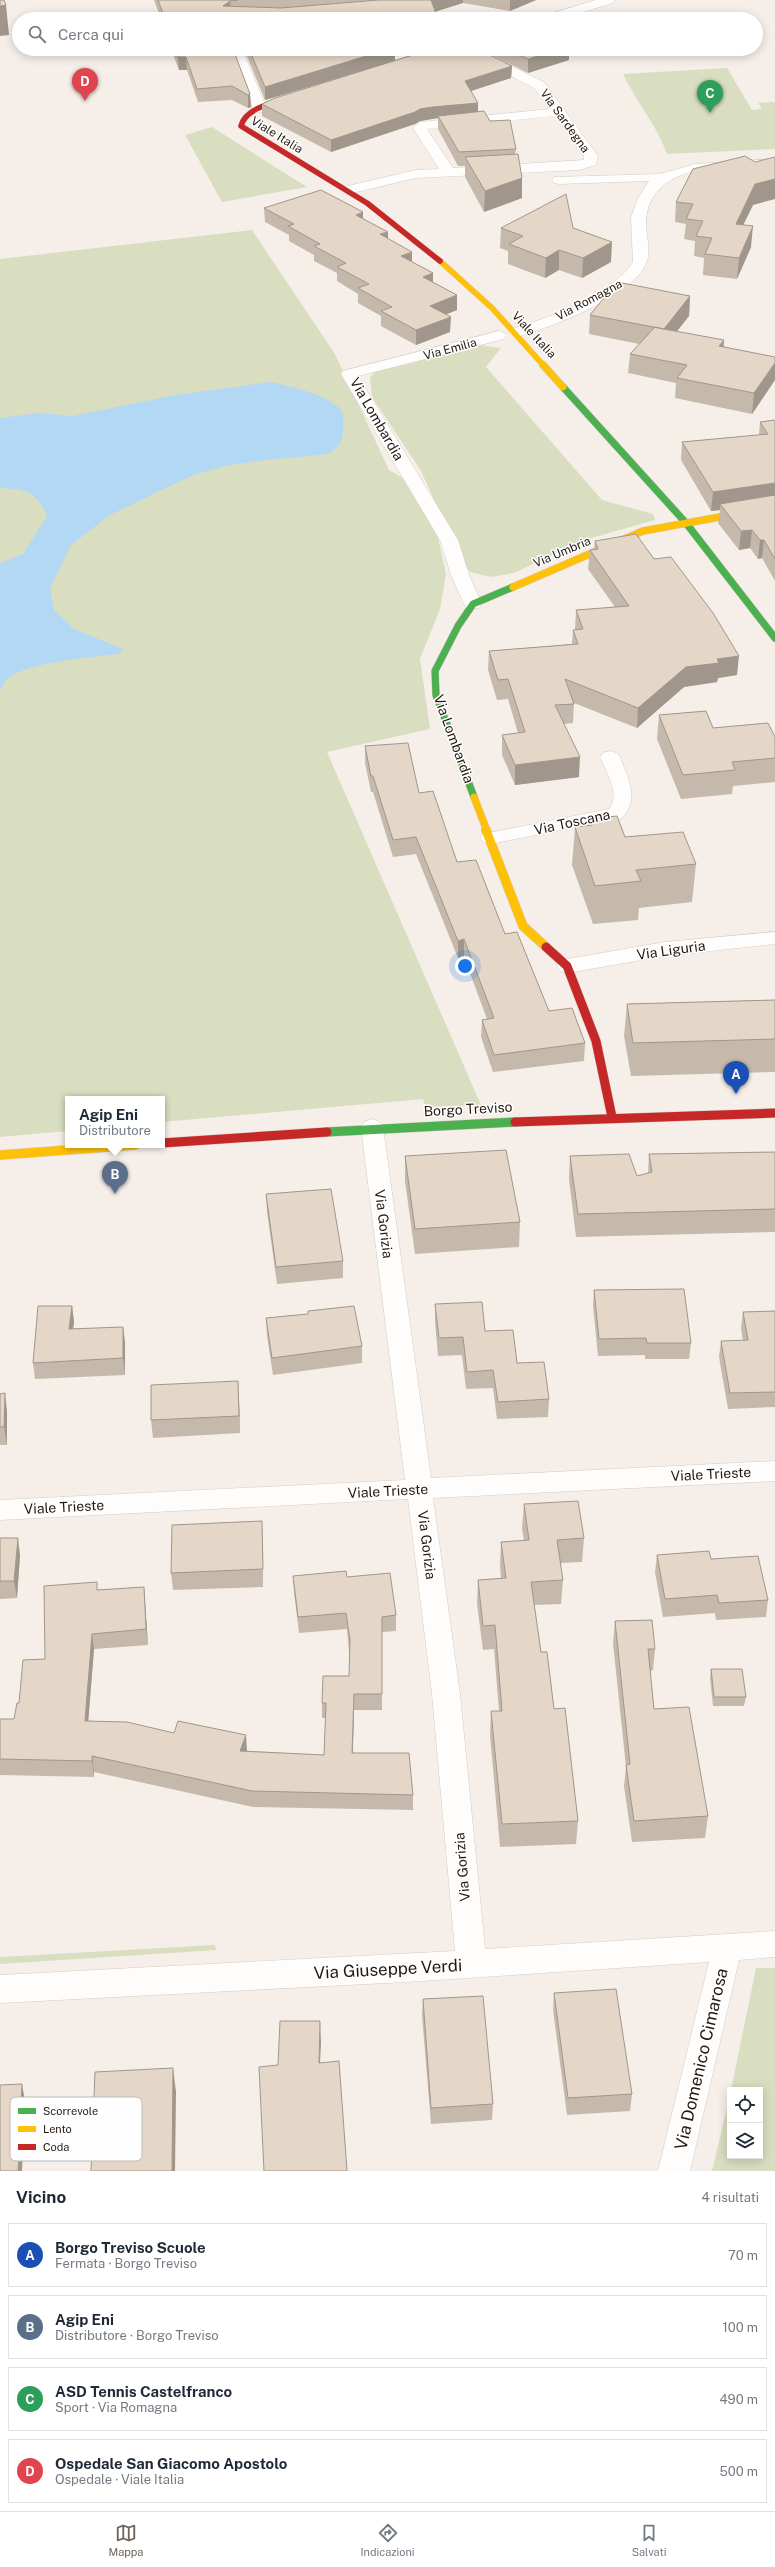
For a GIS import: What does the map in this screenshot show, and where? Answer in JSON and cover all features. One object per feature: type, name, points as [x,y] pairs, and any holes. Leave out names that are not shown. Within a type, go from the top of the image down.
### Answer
[{"type":"street","points":[[570,12],[609,0]]},
{"type":"street","points":[[239,56],[260,109],[302,94]]},
{"type":"street","points":[[400,56],[412,61]]},
{"type":"street","name":"Via Sardegna","points":[[348,190],[416,174],[579,166],[591,162],[591,156],[539,85],[479,56]]},
{"type":"street","points":[[395,66],[412,61]]},
{"type":"street","name":"Viale Italia","points":[[260,109],[243,119],[241,124],[242,128],[348,190],[425,247],[516,332],[686,523],[775,638]]},
{"type":"street","points":[[446,173],[446,167],[420,128],[425,125],[560,112]]},
{"type":"street","name":"Via Romagna","points":[[516,332],[540,326],[598,297],[629,278],[640,262],[640,246],[636,232],[640,211],[656,182],[677,172],[719,165],[775,163]]},
{"type":"street","points":[[541,181],[644,176],[664,178]]},
{"type":"street","name":"Via Emilia","points":[[401,362],[499,336]]},
{"type":"street","name":"Via Lombardia","points":[[401,362],[349,374],[448,540],[460,575],[473,604],[458,626],[434,671],[436,695],[522,926],[567,966],[596,1041],[612,1117]]},
{"type":"street","name":"Via Umbria","points":[[473,604],[643,531],[775,507]]},
{"type":"street","name":"Via Toscana","points":[[490,838],[615,814],[622,809],[625,797],[610,757]]},
{"type":"street","name":"Via Liguria","points":[[567,966],[665,949],[775,938]]},
{"type":"street","name":"Borgo Treviso","points":[[165,1143],[372,1128],[612,1117],[775,1113]]},
{"type":"street","name":"Via Gorizia","points":[[372,1128],[446,1694],[471,1964]]},
{"type":"street","points":[[0,1155],[94,1148]]},
{"type":"street","name":"Viale Trieste","points":[[0,1510],[775,1471]]},
{"type":"street","name":"Via Giuseppe Verdi","points":[[0,1989],[471,1964],[775,1944]]},
{"type":"street","name":"Via Domenico Cimarosa","points":[[674,2171],[727,1947]]},
{"type":"green space","points":[[727,68],[752,110],[762,109],[758,103],[775,102],[775,149],[667,154],[658,133],[623,74]]},
{"type":"green space","points":[[212,127],[307,187],[222,202],[185,135]]},
{"type":"green space","points":[[252,230],[335,354],[389,470],[408,481],[438,538],[446,574],[440,609],[420,659],[430,729],[327,752],[481,1105],[426,1107],[423,1099],[165,1122],[165,1096],[65,1096],[65,1131],[0,1137],[0,259]]},
{"type":"green space","points":[[479,345],[501,348],[486,367],[602,500],[653,514],[655,520],[581,541],[514,573],[491,577],[470,572],[461,559],[421,471],[372,397],[370,378],[376,370],[396,367]]},
{"type":"green space","points":[[214,1945],[217,1950],[0,1964],[0,1957]]},
{"type":"green space","points":[[756,1968],[775,1968],[775,2171],[712,2171],[727,2108],[727,2159],[763,2159],[763,2087],[732,2087]]},
{"type":"water","points":[[271,382],[323,397],[339,408],[343,415],[343,436],[338,446],[328,454],[265,460],[225,466],[193,475],[110,515],[71,545],[50,588],[54,610],[74,629],[123,649],[119,654],[59,661],[28,669],[15,674],[6,680],[0,691],[0,563],[23,554],[47,516],[39,501],[29,493],[16,489],[0,488],[0,418],[39,413],[73,416],[170,396]]},
{"type":"building","points":[[0,0],[4,0],[6,5],[0,6]]},
{"type":"building","points":[[158,0],[238,0],[230,1],[223,6],[281,8],[379,0],[431,0],[435,12],[162,12]]},
{"type":"building","points":[[236,56],[250,94],[248,95],[232,86],[197,89],[186,57],[178,57]]},
{"type":"building","points":[[252,56],[366,56],[265,87]]},
{"type":"building","points":[[410,56],[492,56],[512,66],[465,81],[478,103],[420,109],[331,140],[262,104],[275,98]]},
{"type":"building","points":[[522,56],[538,56],[528,59]]},
{"type":"building","points":[[484,111],[490,121],[510,120],[516,149],[459,152],[438,116]]},
{"type":"building","points":[[518,154],[522,178],[485,191],[465,157]]},
{"type":"building","points":[[745,156],[755,162],[775,157],[775,179],[755,184],[736,224],[753,226],[739,258],[705,254],[712,238],[696,236],[703,221],[686,219],[693,204],[676,202],[693,169]]},
{"type":"building","points":[[321,190],[363,212],[356,215],[388,232],[380,234],[412,252],[401,256],[433,273],[423,277],[457,295],[430,306],[451,317],[416,330],[381,311],[392,307],[358,288],[369,284],[337,267],[346,263],[314,246],[320,244],[288,226],[294,224],[264,208]]},
{"type":"building","points":[[566,194],[573,228],[612,242],[583,258],[559,250],[546,258],[509,244],[523,236],[501,228]]},
{"type":"building","points":[[617,282],[690,296],[664,329],[724,340],[719,346],[775,357],[775,363],[754,393],[677,378],[687,365],[630,354],[655,327],[590,315]]},
{"type":"building","points":[[775,420],[775,483],[713,492],[682,442],[768,434],[760,422]]},
{"type":"building","points":[[775,495],[775,559],[764,540],[760,540],[752,530],[741,531],[720,504]]},
{"type":"building","points":[[636,534],[654,559],[671,557],[713,613],[739,656],[717,659],[719,663],[686,667],[638,708],[565,679],[574,704],[555,705],[580,757],[515,765],[502,735],[525,732],[508,679],[498,680],[489,651],[578,644],[573,630],[583,629],[576,610],[629,606],[590,550],[598,549],[595,541]]},
{"type":"building","points":[[706,711],[713,728],[768,723],[775,737],[775,758],[732,762],[735,770],[683,775],[659,715]]},
{"type":"building","points":[[408,743],[419,793],[433,791],[457,862],[476,860],[505,934],[517,932],[549,1011],[572,1008],[585,1043],[494,1055],[482,1020],[494,1018],[464,939],[458,941],[416,837],[393,840],[373,776],[371,776],[365,746]]},
{"type":"building","points":[[617,816],[625,837],[683,832],[696,864],[636,870],[641,881],[595,886],[575,827],[592,825],[590,819]]},
{"type":"building","points":[[775,1000],[775,1039],[633,1043],[627,1004]]},
{"type":"building","points":[[506,1150],[520,1222],[415,1229],[405,1156]]},
{"type":"building","points":[[775,1152],[775,1209],[578,1214],[570,1156],[629,1154],[637,1176],[652,1172],[649,1154]]},
{"type":"building","points":[[331,1189],[343,1261],[276,1267],[266,1194]]},
{"type":"building","points":[[684,1289],[691,1343],[647,1343],[646,1338],[599,1339],[594,1290]]},
{"type":"building","points":[[482,1302],[485,1331],[513,1330],[517,1363],[544,1362],[549,1399],[498,1402],[493,1370],[467,1372],[463,1337],[439,1338],[435,1304]]},
{"type":"building","points":[[38,1306],[72,1306],[69,1329],[123,1327],[123,1358],[33,1363]]},
{"type":"building","points":[[354,1306],[362,1346],[272,1358],[266,1318],[308,1314],[308,1311]]},
{"type":"building","points":[[775,1311],[775,1392],[730,1393],[721,1341],[748,1340],[743,1312]]},
{"type":"building","points":[[238,1381],[239,1416],[151,1420],[151,1385]]},
{"type":"building","points":[[5,1393],[4,1427],[0,1427],[0,1394]]},
{"type":"building","points":[[578,1501],[584,1538],[557,1540],[563,1580],[531,1582],[541,1652],[547,1652],[554,1709],[565,1708],[578,1821],[502,1824],[491,1711],[502,1711],[495,1625],[483,1626],[478,1580],[506,1578],[501,1542],[529,1540],[524,1504]]},
{"type":"building","points":[[262,1521],[263,1569],[171,1573],[172,1525]]},
{"type":"building","points":[[0,1538],[18,1538],[14,1581],[0,1581]]},
{"type":"building","points":[[709,1551],[711,1559],[758,1556],[768,1600],[719,1603],[717,1595],[665,1599],[657,1555]]},
{"type":"building","points":[[346,1571],[347,1577],[390,1573],[396,1615],[382,1617],[382,1694],[354,1694],[352,1753],[409,1753],[413,1795],[252,1791],[92,1756],[92,1761],[0,1759],[0,1719],[14,1719],[17,1703],[19,1703],[23,1660],[45,1659],[44,1586],[97,1582],[97,1590],[144,1587],[146,1629],[92,1634],[85,1721],[127,1722],[174,1733],[178,1721],[246,1735],[240,1751],[324,1755],[326,1703],[322,1703],[323,1676],[349,1676],[350,1640],[346,1613],[298,1617],[293,1576]]},
{"type":"building","points":[[652,1620],[655,1649],[648,1649],[654,1709],[689,1707],[708,1816],[634,1821],[626,1765],[630,1764],[615,1621]]},
{"type":"building","points":[[711,1669],[742,1669],[746,1697],[714,1697]]},
{"type":"building","points":[[616,1989],[632,2094],[568,2098],[554,1993]]},
{"type":"building","points":[[483,1996],[493,2104],[431,2108],[423,1999]]},
{"type":"building","points":[[280,2021],[320,2021],[319,2063],[339,2061],[347,2171],[264,2171],[259,2067],[278,2065]]},
{"type":"building","points":[[173,2068],[172,2171],[91,2171],[91,2161],[142,2161],[142,2097],[94,2097],[95,2072]]},
{"type":"building","points":[[22,2084],[21,2097],[10,2097],[10,2161],[18,2161],[18,2171],[0,2171],[0,2085]]},
{"type":"traffic: fast","points":[[563,387],[686,523],[775,638]]},
{"type":"traffic: fast","points":[[474,797],[436,695],[435,671],[458,626],[473,604],[513,587]]},
{"type":"traffic: fast","points":[[327,1132],[515,1122]]},
{"type":"traffic: slow","points":[[440,261],[492,308],[563,387]]},
{"type":"traffic: slow","points":[[513,587],[643,531],[775,507]]},
{"type":"traffic: slow","points":[[474,797],[523,926],[546,947]]},
{"type":"traffic: slow","points":[[0,1155],[94,1148]]},
{"type":"traffic: jam","points":[[290,98],[269,104],[253,111],[247,115],[241,126],[367,203],[440,261]]},
{"type":"traffic: jam","points":[[546,947],[567,966],[596,1041],[612,1117]]},
{"type":"traffic: jam","points":[[515,1122],[775,1113]]},
{"type":"traffic: jam","points":[[165,1143],[327,1132]]},
{"type":"place","name":"Ospedale San Giacomo Apostolo","points":[[85,101]]},
{"type":"place","name":"ASD Tennis Castelfranco","points":[[710,113]]},
{"type":"place","name":"Borgo Treviso Scuole","points":[[736,1094]]},
{"type":"place","name":"Agip Eni","points":[[115,1194]]}]
